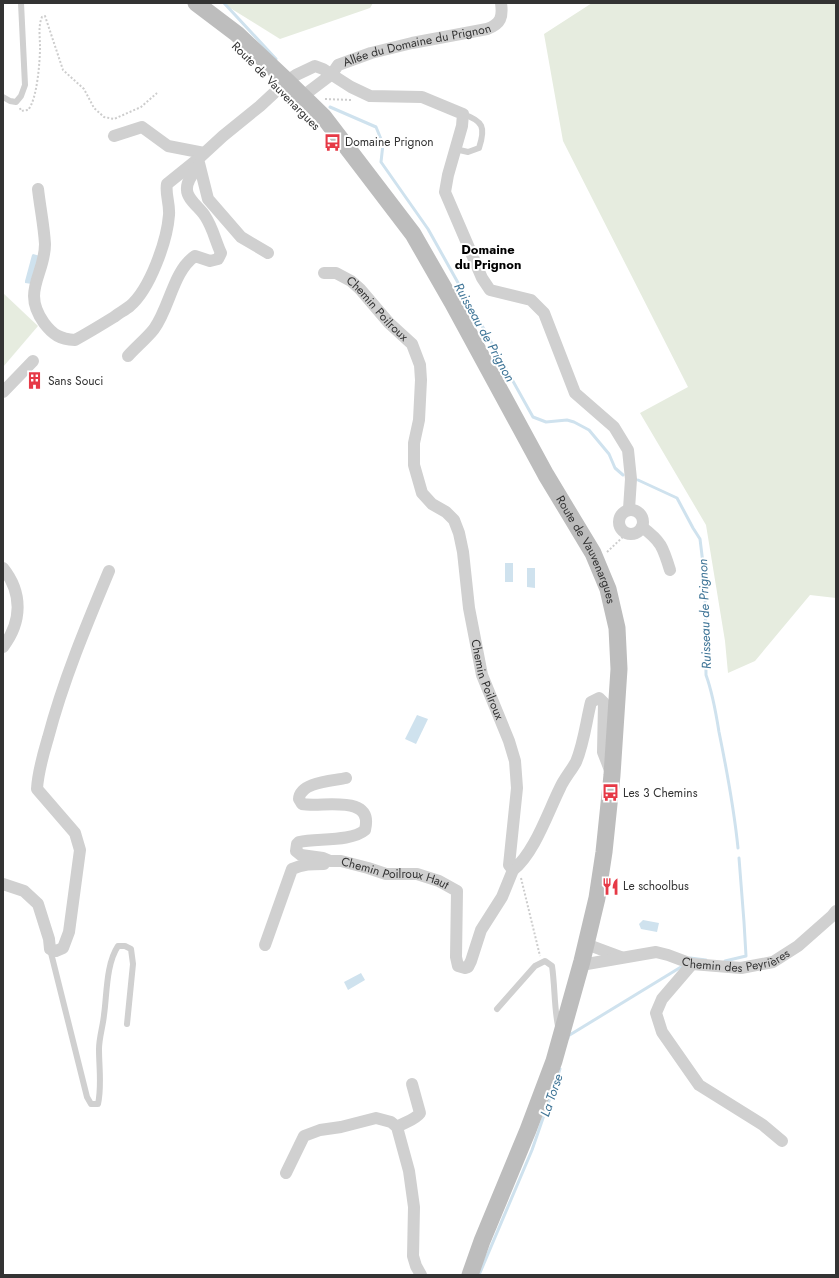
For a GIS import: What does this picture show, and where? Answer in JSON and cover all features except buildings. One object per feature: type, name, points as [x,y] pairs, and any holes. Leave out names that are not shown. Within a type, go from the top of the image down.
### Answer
[{"type":"main road","name":"Route de Vauvenargues","points":[[196,3],[236,34],[287,81],[376,186]]},
{"type":"main road","name":"Route de Vauvenargues","points":[[287,81],[306,93],[401,218],[426,257],[546,475],[596,559],[608,589],[617,628],[619,669],[612,775],[604,852],[597,898],[582,963],[554,1061],[528,1130],[482,1241]]},
{"type":"main road","points":[[463,1275],[482,1241]]},
{"type":"main road","points":[[470,1275],[482,1241]]},
{"type":"street","name":"Allée du Domaine du Prignon","points":[[463,114],[422,97],[370,96],[351,87],[332,74],[338,66],[371,52],[496,26],[500,21],[502,11],[501,3]]},
{"type":"street","points":[[38,189],[45,244],[43,257],[34,288],[33,300],[42,320],[51,332],[65,339],[75,340],[129,307],[143,292],[151,277],[162,247],[169,216],[169,203],[166,190],[167,184],[200,159],[287,81],[315,66],[332,74],[306,93]]},
{"type":"street","points":[[463,114],[462,126],[448,175],[445,192],[482,278],[490,290],[531,300],[544,313],[575,393],[614,427],[628,450],[631,479],[629,509]]},
{"type":"street","points":[[114,136],[142,127],[168,146],[200,159]]},
{"type":"street","points":[[200,159],[208,199],[241,237],[268,253]]},
{"type":"street","points":[[128,356],[154,328],[167,304],[182,267],[188,260],[195,256],[210,261],[218,258],[220,254],[216,243],[215,234],[205,216],[187,193],[186,188],[200,159]]},
{"type":"street","name":"Chemin Poilroux","points":[[324,273],[336,273],[351,281],[360,289],[389,323],[412,344],[420,365],[420,414],[414,443],[414,465],[422,493],[432,504],[446,512],[454,520],[459,533],[463,552],[469,608],[482,675],[509,741],[515,761],[517,788],[509,865],[516,868]]},
{"type":"street","points":[[3,392],[33,361]]},
{"type":"street","points":[[642,527],[636,533],[623,532],[619,527],[619,521],[622,513],[629,509],[634,510],[641,516],[642,527],[652,534],[661,544],[670,570]]},
{"type":"street","points":[[3,568],[17,594],[17,620],[11,636],[3,647]]},
{"type":"street","points":[[3,884],[24,891],[38,904],[49,939],[50,949],[56,951],[63,948],[68,932],[80,850],[75,833],[37,789],[38,776],[56,705],[82,634],[108,571]]},
{"type":"street","points":[[516,868],[529,850],[549,813],[560,788],[576,762],[591,702],[599,698],[604,703],[603,752],[612,775]]},
{"type":"street","name":"Chemin Poilroux Haut","points":[[346,778],[311,785],[303,789],[299,794],[299,799],[302,804],[311,806],[340,804],[358,807],[366,816],[367,823],[365,830],[355,836],[299,842],[296,844],[296,851],[301,855],[322,858],[330,861],[341,861],[386,874],[417,874],[439,881],[457,891],[458,914],[456,957],[458,966],[465,968],[471,961],[481,930],[502,897],[516,868]]},
{"type":"street","name":"Chemin Poilroux Haut","points":[[265,945],[292,869],[300,866],[324,864],[330,861]]},
{"type":"street","name":"Chemin des Peyrières","points":[[582,963],[656,952],[692,964],[741,968],[772,962],[798,946],[836,911]]},
{"type":"street","points":[[586,944],[622,958]]},
{"type":"street","points":[[692,964],[662,999],[656,1013],[662,1032],[699,1085],[763,1125],[782,1141]]},
{"type":"street","points":[[397,1126],[416,1118],[420,1113],[412,1084]]},
{"type":"street","points":[[286,1173],[304,1136],[320,1130],[342,1127],[376,1118],[391,1122],[397,1126],[409,1171],[414,1207],[413,1256],[421,1275]]},
{"type":"lane","points":[[3,97],[10,101],[16,102],[21,96],[25,85],[21,3]]},
{"type":"lane","points":[[455,149],[468,152],[479,148],[483,136],[481,125],[476,119],[463,114]]},
{"type":"lane","points":[[50,949],[87,1097],[91,1104],[98,1104],[100,1092],[99,1047],[108,979],[114,952],[118,946],[125,946],[131,949],[133,964],[127,1024]]},
{"type":"lane","points":[[496,1009],[535,966],[545,961],[552,966],[555,1011],[561,1037]]},
{"type":"path","points":[[16,102],[21,111],[28,110],[32,106],[38,78],[40,22],[42,17],[45,16],[63,70],[84,89],[94,108],[104,117],[114,119],[141,107],[157,93]]},
{"type":"path","points":[[319,99],[365,100],[370,96]]},
{"type":"path","points":[[596,559],[607,552],[627,533]]},
{"type":"path","points":[[516,868],[542,963]]},
{"type":"shaded area","points":[[222,3],[373,3],[370,8],[280,39]]},
{"type":"shaded area","points":[[592,3],[836,3],[836,598],[810,595],[755,661],[728,673],[725,641],[706,525],[640,413],[688,387],[563,141],[544,34]]},
{"type":"shaded area","points":[[3,293],[38,326],[3,367]]},
{"type":"water","points":[[32,255],[40,256],[32,284],[25,283]]},
{"type":"water","points":[[505,563],[513,563],[513,582],[505,582]]},
{"type":"water","points":[[527,568],[535,568],[535,588],[527,587]]},
{"type":"water","points":[[417,715],[428,719],[416,744],[405,739]]},
{"type":"water","points":[[643,920],[659,923],[657,932],[641,929],[639,924]]},
{"type":"water","points":[[361,973],[365,980],[348,990],[344,982]]},
{"type":"waterway","name":"Ruisseau de Prignon","points":[[224,3],[276,59]]},
{"type":"waterway","name":"Ruisseau de Prignon","points":[[330,107],[376,127],[383,144],[381,162],[428,229],[533,417],[546,422],[567,420],[589,430],[609,454],[615,468],[623,475]]},
{"type":"waterway","name":"Ruisseau de Prignon","points":[[638,480],[677,498],[700,539],[705,580],[706,675],[714,704],[738,848]]},
{"type":"waterway","name":"Ruisseau de Prignon","points":[[725,961],[746,956],[739,858]]},
{"type":"waterway","name":"Ruisseau de Prignon","points":[[690,958],[706,960]]},
{"type":"waterway","name":"La Torse","points":[[568,1038],[568,1036],[681,967]]},
{"type":"waterway","name":"La Torse","points":[[479,1275],[532,1150],[560,1069]]},
{"type":"place","name":"Domaine Prignon","points":[[332,142]]},
{"type":"place","name":"Sans Souci","points":[[35,381]]},
{"type":"place","name":"Les 3 Chemins","points":[[610,793]]},
{"type":"place","name":"Le schoolbus","points":[[610,886]]},
{"type":"district","name":"Domaine du Prignon","points":[[488,256]]}]
